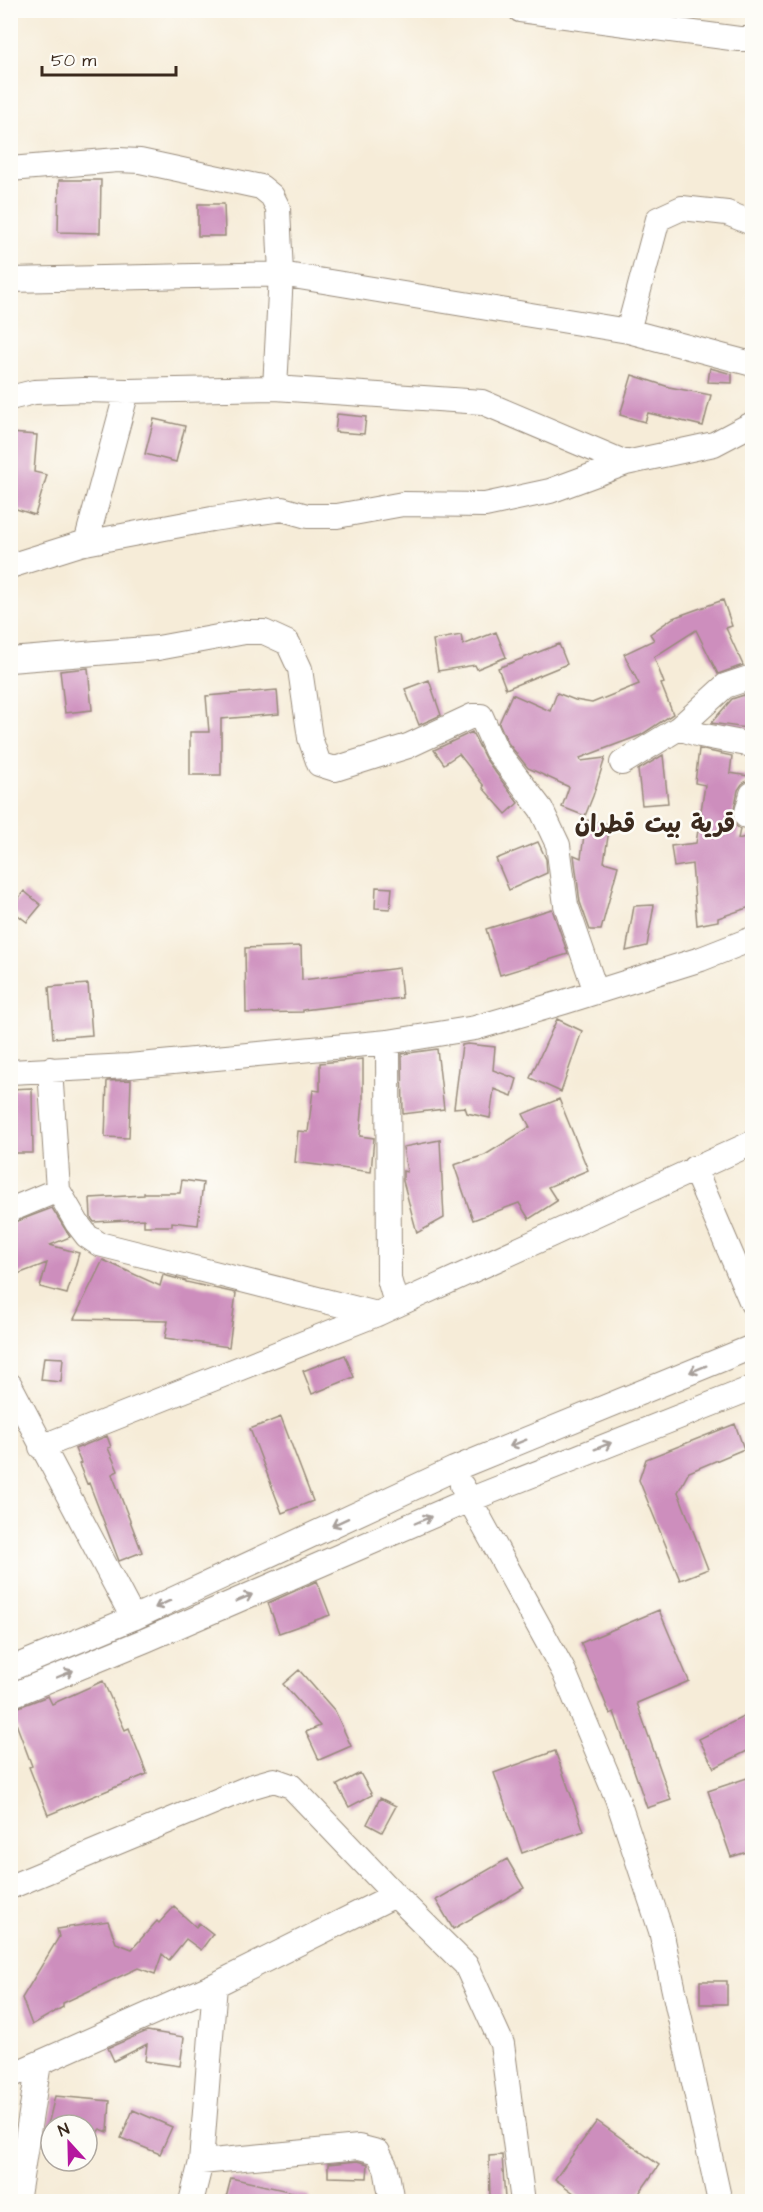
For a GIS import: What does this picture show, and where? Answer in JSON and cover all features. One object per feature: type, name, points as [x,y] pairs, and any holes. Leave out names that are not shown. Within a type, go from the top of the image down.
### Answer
[{"type":"street","points":[[520,10],[753,39]]},
{"type":"street","points":[[10,169],[118,160],[140,161],[261,187],[272,196],[279,208],[281,274],[275,388]]},
{"type":"street","points":[[628,331],[658,219],[682,208],[727,213],[753,223]]},
{"type":"street","points":[[10,280],[281,274],[628,331],[753,364]]},
{"type":"street","points":[[10,398],[34,392],[84,390],[275,388],[482,402],[626,463]]},
{"type":"street","points":[[86,543],[127,391]]},
{"type":"street","points":[[10,566],[86,543],[212,519],[282,509],[307,516],[337,516],[403,504],[486,505],[550,491],[626,463],[714,444],[753,424]]},
{"type":"street","points":[[10,660],[158,648],[245,632],[264,632],[288,643],[300,669],[310,738],[319,764],[335,769],[408,746],[472,716],[481,716],[496,750],[541,809],[558,845],[566,905],[596,992]]},
{"type":"street","points":[[622,763],[678,728],[725,686],[753,678]]},
{"type":"street","points":[[678,728],[700,735],[753,745]]},
{"type":"street","points":[[10,1072],[129,1066],[388,1042],[475,1028],[596,992],[753,939]]},
{"type":"street","points":[[388,1042],[389,1279],[393,1293],[400,1303]]},
{"type":"street","points":[[50,1069],[58,1190],[87,1236],[99,1244],[377,1314]]},
{"type":"street","points":[[41,1447],[377,1314],[753,1143]]},
{"type":"street","points":[[694,1168],[753,1303]]},
{"type":"street","points":[[10,1210],[58,1190]]},
{"type":"street","points":[[10,1669],[133,1618],[454,1469],[753,1347]]},
{"type":"street","points":[[10,1385],[133,1618]]},
{"type":"street","points":[[10,1696],[146,1640],[469,1500],[753,1388]]},
{"type":"street","points":[[628,1398],[642,1431]]},
{"type":"street","points":[[454,1469],[564,1672],[617,1798],[661,1931],[720,2202]]},
{"type":"street","points":[[10,1887],[249,1787],[274,1780],[291,1786],[395,1895],[466,1965],[502,2044],[523,2202]]},
{"type":"street","points":[[10,2076],[215,1985],[395,1895]]},
{"type":"street","points":[[191,2202],[201,2162],[215,1985]]},
{"type":"street","points":[[17,2202],[39,2063]]},
{"type":"street","points":[[201,2162],[359,2147],[378,2152],[386,2168],[392,2202]]},
{"type":"building","points":[[59,180],[101,180],[100,233],[58,232]]},
{"type":"building","points":[[198,204],[224,204],[225,236],[198,236]]},
{"type":"building","points":[[710,368],[732,374],[732,383],[708,382]]},
{"type":"building","points":[[632,375],[669,387],[711,395],[703,426],[648,413],[645,422],[620,415]]},
{"type":"building","points":[[337,414],[366,417],[364,434],[335,432]]},
{"type":"building","points":[[154,419],[185,426],[176,462],[145,454]]},
{"type":"building","points":[[10,433],[37,435],[34,472],[47,475],[35,515],[10,507]]},
{"type":"building","points":[[723,600],[732,626],[726,628],[743,665],[718,674],[696,630],[654,657],[664,683],[661,684],[673,714],[641,735],[580,758],[581,761],[605,758],[593,796],[585,816],[562,807],[569,787],[528,768],[508,743],[499,723],[512,694],[550,711],[557,693],[592,703],[639,684],[624,654],[654,640],[650,634],[673,618]]},
{"type":"building","points":[[496,632],[506,657],[477,669],[475,665],[438,671],[433,640],[461,635],[463,645]]},
{"type":"building","points":[[559,644],[567,664],[506,689],[498,668]]},
{"type":"building","points":[[88,668],[92,710],[65,713],[60,671]]},
{"type":"building","points":[[429,680],[441,715],[419,725],[405,689]]},
{"type":"building","points":[[277,690],[279,714],[221,719],[221,775],[190,775],[190,732],[209,732],[206,696]]},
{"type":"building","points":[[753,692],[753,729],[711,723],[732,699]]},
{"type":"building","points":[[472,732],[485,758],[518,803],[506,814],[483,788],[484,786],[459,754],[444,764],[434,750]]},
{"type":"building","points":[[699,749],[732,756],[730,773],[749,776],[738,790],[732,819],[740,829],[738,839],[753,835],[753,906],[718,918],[718,921],[697,925],[692,864],[674,867],[671,846],[696,843],[705,785],[695,783]]},
{"type":"building","points":[[663,755],[668,803],[642,805],[638,770]]},
{"type":"building","points":[[586,820],[610,824],[604,862],[618,866],[601,930],[590,930],[580,902],[574,855],[581,858]]},
{"type":"building","points":[[538,842],[546,859],[547,873],[509,890],[496,859]]},
{"type":"building","points":[[376,887],[392,888],[390,909],[375,908]]},
{"type":"building","points":[[24,891],[41,905],[27,922],[10,909]]},
{"type":"building","points":[[654,905],[647,946],[626,951],[634,906]]},
{"type":"building","points":[[552,909],[568,954],[500,975],[486,929]]},
{"type":"building","points":[[301,946],[302,980],[399,968],[402,998],[303,1010],[303,1012],[246,1013],[245,948]]},
{"type":"building","points":[[88,984],[92,1035],[53,1038],[49,987]]},
{"type":"building","points":[[557,1019],[582,1031],[561,1092],[530,1078]]},
{"type":"building","points":[[462,1045],[495,1047],[493,1070],[517,1079],[512,1096],[494,1089],[490,1118],[467,1113],[465,1107],[454,1108]]},
{"type":"building","points":[[437,1049],[444,1109],[403,1114],[402,1054]]},
{"type":"building","points":[[363,1059],[360,1136],[374,1138],[371,1172],[295,1162],[298,1131],[308,1132],[313,1090],[320,1091],[320,1063]]},
{"type":"building","points":[[131,1080],[129,1138],[105,1137],[107,1081]]},
{"type":"building","points":[[32,1088],[33,1153],[10,1153],[10,1089]]},
{"type":"building","points":[[559,1099],[588,1170],[548,1187],[557,1201],[529,1219],[519,1203],[473,1220],[454,1165],[485,1155],[530,1127],[523,1114]]},
{"type":"building","points":[[440,1140],[444,1218],[417,1233],[403,1181],[403,1171],[407,1172],[403,1147]]},
{"type":"building","points":[[182,1180],[203,1183],[198,1225],[172,1222],[172,1226],[144,1226],[144,1219],[94,1222],[91,1218],[90,1198],[144,1195],[144,1193],[180,1193]]},
{"type":"building","points":[[52,1208],[70,1237],[50,1245],[79,1253],[67,1294],[40,1287],[47,1263],[10,1277],[10,1224]]},
{"type":"building","points":[[103,1260],[160,1286],[163,1275],[236,1293],[229,1347],[165,1338],[168,1321],[74,1319]]},
{"type":"building","points":[[345,1355],[354,1377],[312,1394],[303,1371]]},
{"type":"building","points":[[44,1357],[63,1358],[61,1382],[41,1380]]},
{"type":"building","points":[[281,1417],[313,1501],[282,1513],[250,1429]]},
{"type":"building","points":[[735,1424],[744,1449],[689,1472],[678,1492],[708,1569],[680,1580],[639,1480],[646,1459]]},
{"type":"building","points":[[107,1436],[111,1447],[108,1448],[118,1471],[112,1474],[142,1552],[119,1561],[75,1449]]},
{"type":"building","points":[[317,1581],[330,1615],[279,1633],[268,1603]]},
{"type":"building","points":[[659,1610],[689,1681],[637,1703],[671,1800],[647,1808],[614,1712],[610,1714],[581,1643]]},
{"type":"building","points":[[299,1670],[335,1711],[351,1746],[319,1760],[306,1732],[320,1726],[283,1684]]},
{"type":"building","points":[[103,1681],[125,1730],[129,1728],[147,1774],[48,1815],[29,1767],[32,1766],[11,1710],[48,1696],[52,1704]]},
{"type":"building","points":[[753,1712],[753,1748],[714,1768],[699,1739]]},
{"type":"building","points":[[555,1751],[584,1831],[522,1853],[494,1773]]},
{"type":"building","points":[[360,1773],[372,1795],[349,1807],[337,1785]]},
{"type":"building","points":[[753,1776],[753,1850],[731,1857],[708,1791]]},
{"type":"building","points":[[380,1798],[396,1806],[382,1832],[367,1824]]},
{"type":"building","points":[[507,1859],[524,1888],[453,1929],[436,1900]]},
{"type":"building","points":[[174,1907],[196,1927],[199,1923],[213,1934],[201,1950],[186,1939],[169,1960],[162,1954],[155,1974],[138,1968],[63,2003],[63,2007],[32,2025],[22,1998],[59,1937],[57,1929],[108,1921],[116,1943],[132,1949],[157,1921],[159,1923]]},
{"type":"building","points":[[700,1981],[727,1981],[727,2004],[700,2004]]},
{"type":"building","points":[[147,2031],[184,2037],[180,2066],[145,2061],[147,2044],[114,2061],[108,2048]]},
{"type":"building","points":[[55,2096],[110,2101],[108,2132],[99,2130],[99,2113],[51,2113]]},
{"type":"building","points":[[133,2110],[172,2127],[160,2154],[121,2138]]},
{"type":"building","points":[[597,2121],[659,2165],[633,2202],[586,2202],[555,2179]]},
{"type":"building","points":[[502,2155],[505,2199],[490,2199],[489,2156]]},
{"type":"building","points":[[358,2161],[368,2164],[367,2178],[328,2177],[328,2164]]},
{"type":"building","points":[[231,2178],[310,2196],[309,2202],[225,2202]]},
{"type":"district","name":"قرية بيت قطران","points":[[655,825]]}]
